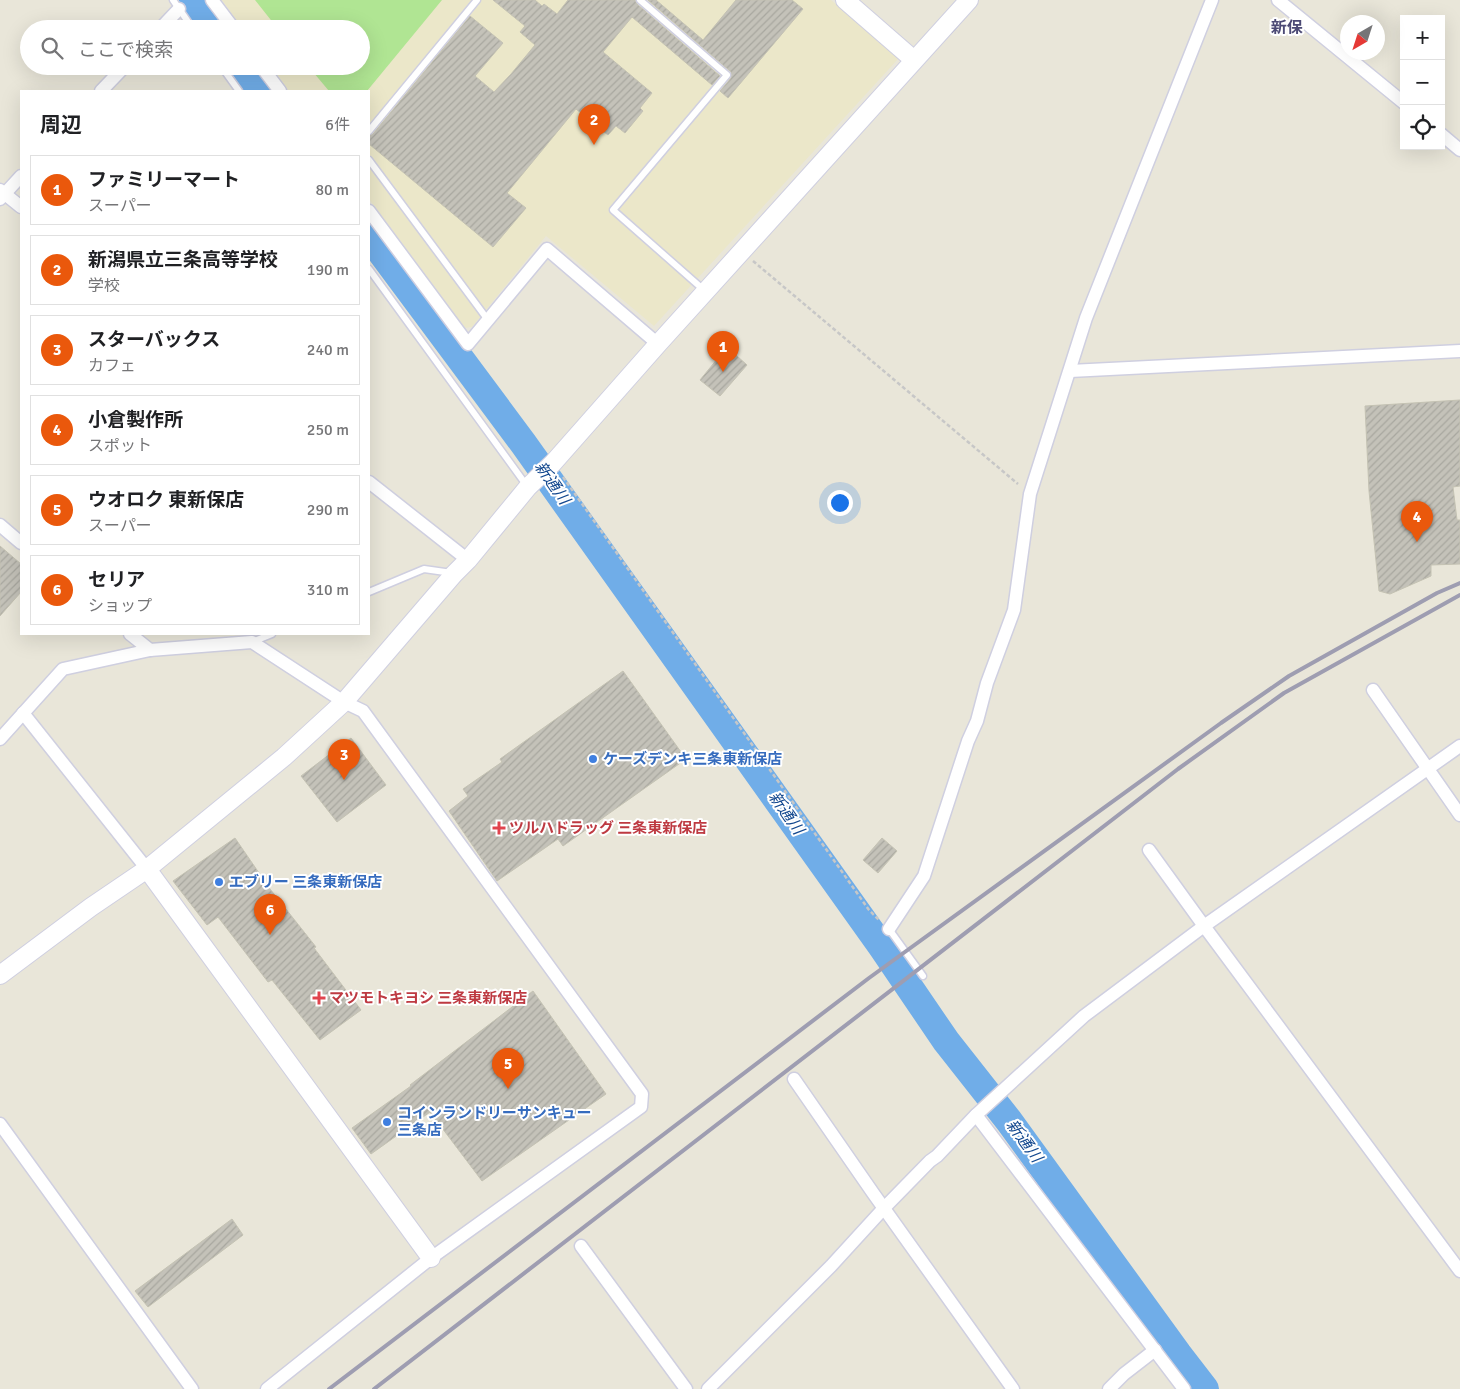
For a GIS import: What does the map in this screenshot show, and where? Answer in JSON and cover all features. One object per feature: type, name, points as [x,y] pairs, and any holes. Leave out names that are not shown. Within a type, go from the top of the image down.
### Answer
[{"type":"street","points":[[212,0],[227,20]]},
{"type":"street","points":[[845,0],[914,60]]},
{"type":"street","points":[[0,975],[147,868],[284,757],[344,702],[468,560],[532,483],[552,465],[658,344],[968,0]]},
{"type":"street","points":[[889,929],[924,876],[987,683],[1014,610],[1030,494],[1086,318],[1212,0]]},
{"type":"street","points":[[1278,0],[1400,101]]},
{"type":"street","points":[[166,20],[176,5]]},
{"type":"street","points":[[102,90],[116,75]]},
{"type":"street","points":[[268,75],[279,90]]},
{"type":"street","points":[[1445,137],[1460,150]]},
{"type":"street","points":[[20,177],[1,194],[20,206]]},
{"type":"street","points":[[370,212],[468,344],[547,250],[658,344]]},
{"type":"street","points":[[1070,371],[1460,351]]},
{"type":"street","points":[[370,483],[468,560]]},
{"type":"street","points":[[0,525],[20,541]]},
{"type":"street","points":[[131,635],[150,650]]},
{"type":"street","points":[[0,739],[63,669],[150,650],[252,642],[344,702],[363,711],[642,1094],[641,1107],[431,1258],[267,1389]]},
{"type":"street","points":[[1373,690],[1460,815]]},
{"type":"street","points":[[23,713],[147,868],[431,1258]]},
{"type":"street","points":[[708,1389],[831,1266],[884,1208],[937,1156],[976,1114],[1084,1016],[1204,926],[1460,746]]},
{"type":"street","points":[[1149,850],[1460,1272]]},
{"type":"street","points":[[794,1079],[1013,1389]]},
{"type":"street","points":[[976,1114],[1184,1389]]},
{"type":"street","points":[[0,1124],[192,1389]]},
{"type":"street","points":[[581,1246],[686,1389]]},
{"type":"street","points":[[1109,1389],[1124,1374],[1155,1350]]},
{"type":"lane","points":[[370,130],[478,0]]},
{"type":"lane","points":[[640,0],[727,75],[613,210],[706,292]]},
{"type":"lane","points":[[176,5],[187,20]]},
{"type":"lane","points":[[227,75],[238,90]]},
{"type":"lane","points":[[370,161],[488,320]]},
{"type":"lane","points":[[370,270],[532,483]]},
{"type":"lane","points":[[370,592],[424,569],[454,574]]},
{"type":"lane","points":[[252,642],[270,635]]},
{"type":"lane","points":[[889,929],[923,976]]},
{"type":"path","points":[[742,252],[1030,494]]},
{"type":"path","points":[[552,465],[869,910],[889,929]]},
{"type":"shaded area","points":[[222,0],[831,0],[899,58],[654,326],[546,236],[472,327],[464,328],[370,200],[370,90],[288,90],[277,75],[370,75],[370,20],[236,20]]},
{"type":"green space","points":[[255,0],[442,0],[368,90],[328,90],[316,75],[370,75],[370,20],[271,20]]},
{"type":"building","points":[[493,0],[535,0],[557,14],[568,0],[635,0],[637,4],[720,76],[712,85],[632,17],[603,52],[652,93],[640,108],[643,111],[625,133],[616,126],[608,135],[576,109],[507,193],[526,208],[493,247],[370,145],[370,136],[470,16],[503,43],[475,76],[494,92],[535,45],[520,32],[525,26]]},
{"type":"building","points":[[648,0],[656,0],[703,40],[736,0],[792,0],[803,9],[728,98],[720,91],[731,78],[731,72]]},
{"type":"building","points":[[727,347],[747,365],[720,396],[700,380]]},
{"type":"building","points":[[1460,400],[1460,486],[1453,487],[1457,520],[1460,520],[1460,564],[1431,565],[1431,576],[1390,594],[1379,591],[1369,491],[1365,406]]},
{"type":"building","points":[[0,546],[20,563],[20,593],[0,616]]},
{"type":"building","name":"ケーズデンキ三条東新保店","points":[[623,671],[686,759],[563,846],[558,839],[497,881],[449,811],[468,796],[463,789],[502,762],[500,759]]},
{"type":"building","points":[[351,738],[386,785],[337,822],[301,776]]},
{"type":"building","points":[[235,838],[270,889],[316,947],[314,948],[361,1010],[320,1040],[272,980],[268,982],[218,917],[207,925],[173,881]]},
{"type":"building","points":[[882,838],[897,851],[878,873],[863,860]]},
{"type":"building","points":[[533,991],[606,1094],[482,1181],[430,1112],[371,1154],[352,1128],[411,1086]]},
{"type":"building","points":[[232,1219],[243,1235],[148,1307],[135,1291]]},
{"type":"waterway","name":"新通川","points":[[193,0],[207,20]]},
{"type":"waterway","name":"新通川","points":[[249,75],[260,90]]},
{"type":"waterway","name":"新通川","points":[[370,237],[523,443],[882,947],[946,1041],[1009,1121],[1205,1389]]},
{"type":"railway","points":[[329,1389],[869,978],[1221,723],[1289,676],[1437,593],[1460,583]]},
{"type":"railway","points":[[374,1389],[1178,769],[1284,693],[1460,595]]},
{"type":"place","name":"新潟県立三条高等学校","points":[[594,145]]},
{"type":"place","name":"ファミリーマート","points":[[723,372]]},
{"type":"place","name":"小倉製作所","points":[[1417,542]]},
{"type":"place","name":"ケーズデンキ三条東新保店","points":[[593,759]]},
{"type":"place","name":"スターバックス","points":[[344,780]]},
{"type":"place","name":"ツルハドラッグ 三条東新保店","points":[[499,828]]},
{"type":"place","name":"エブリー 三条東新保店","points":[[219,882]]},
{"type":"place","name":"セリア","points":[[270,935]]},
{"type":"place","name":"マツモトキヨシ 三条東新保店","points":[[319,998]]},
{"type":"place","name":"ウオロク 東新保店","points":[[508,1089]]},
{"type":"place","name":"コインランドリーサンキュー 三条店","points":[[387,1122]]},
{"type":"district","name":"新保","points":[[1287,28]]}]
